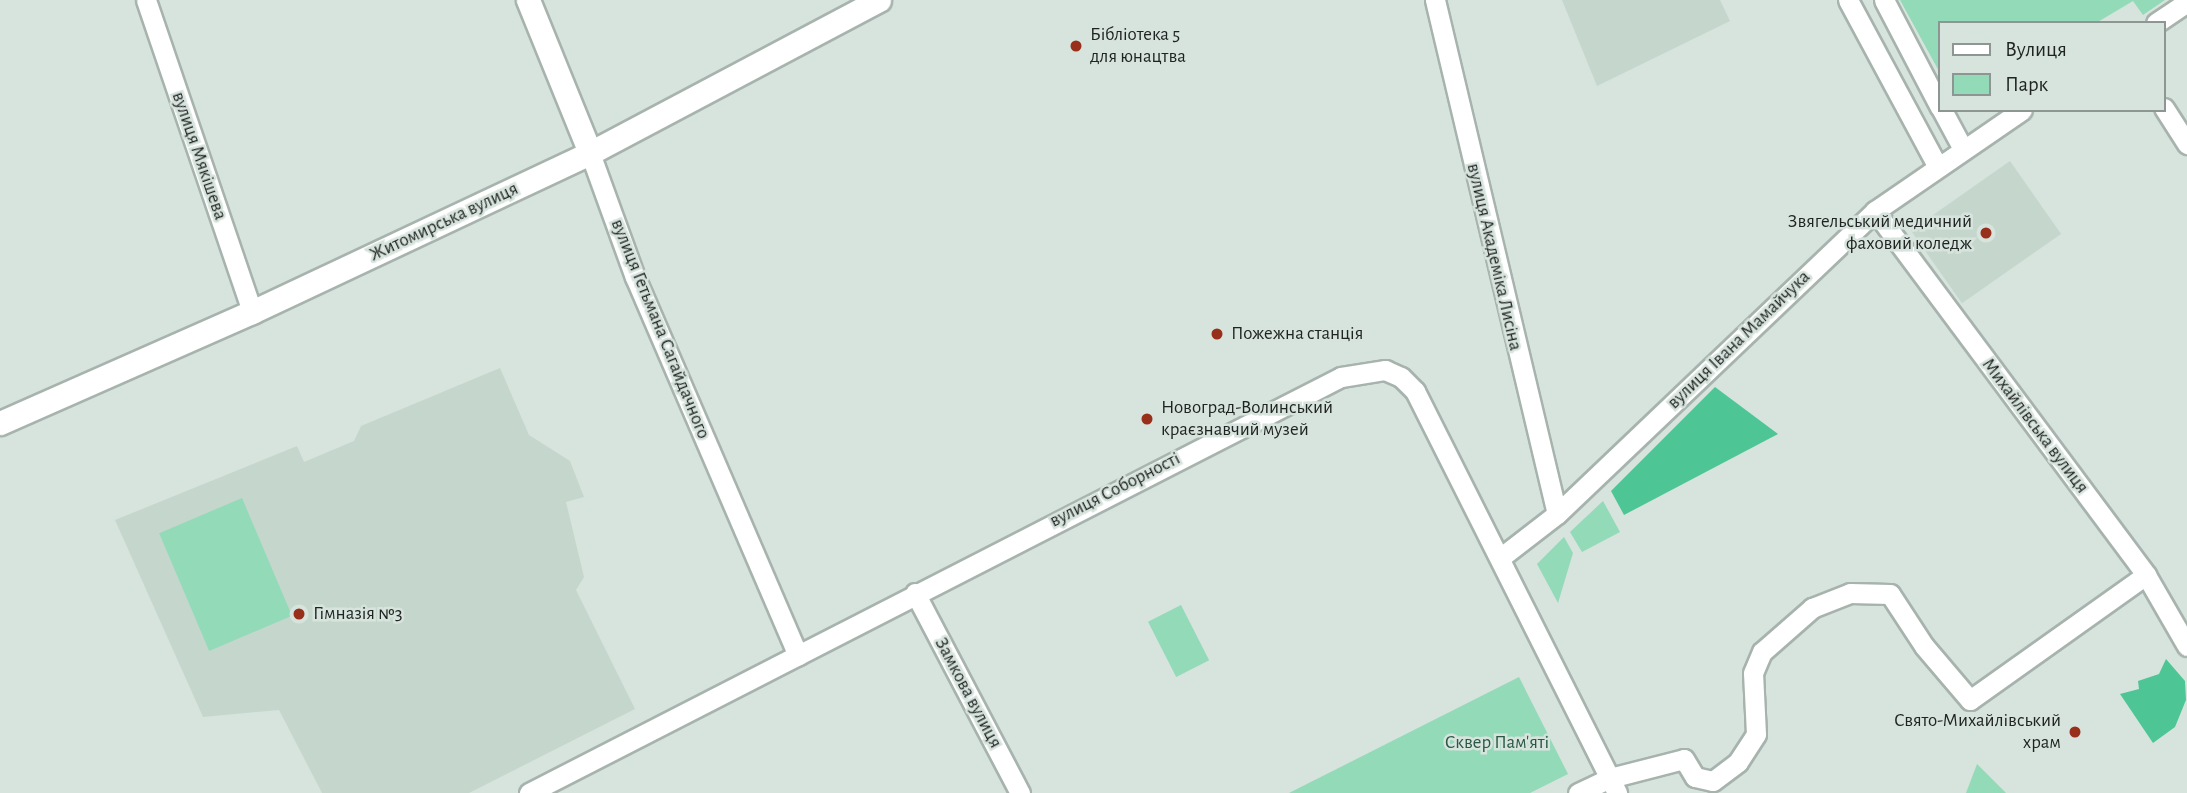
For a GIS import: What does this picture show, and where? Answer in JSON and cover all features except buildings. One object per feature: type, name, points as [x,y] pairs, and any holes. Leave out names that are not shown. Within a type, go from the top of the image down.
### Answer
[{"type":"main road","name":"вулиця Гетьмана Сагайдачного","points":[[528,0],[590,153]]},
{"type":"main road","name":"Житомирська вулиця","points":[[0,423],[253,312],[590,153],[879,0]]},
{"type":"street","name":"вулиця Мякішева","points":[[146,0],[253,312]]},
{"type":"street","name":"вулиця Академіка Лисіна","points":[[1435,0],[1557,514]]},
{"type":"street","points":[[1848,0],[1937,165]]},
{"type":"street","points":[[1884,0],[1938,102]]},
{"type":"street","points":[[2159,21],[2187,2]]},
{"type":"street","points":[[2166,111],[2187,144]]},
{"type":"street","points":[[1943,112],[1963,149]]},
{"type":"street","name":"вулиця Івана Мамайчука","points":[[1500,558],[1557,514],[1875,211],[1937,165],[2019,112]]},
{"type":"street","name":"вулиця Гетьмана Сагайдачного","points":[[590,153],[635,277],[799,654]]},
{"type":"street","name":"Михайлівська вулиця","points":[[1875,211],[2146,575],[2187,646]]},
{"type":"street","name":"вулиця Соборності","points":[[529,793],[1329,383],[1365,370],[1385,370],[1401,377],[1415,391],[1613,785]]},
{"type":"street","points":[[1578,793],[1613,785],[1684,759],[1695,777],[1713,781],[1738,762],[1756,734],[1753,673],[1762,652],[1812,608],[1850,593],[1889,594],[1924,646],[1970,700],[2146,575]]},
{"type":"street","name":"Замкова вулиця","points":[[915,593],[1020,793]]},
{"type":"shaded area","points":[[1562,0],[1720,0],[1730,21],[1597,86]]},
{"type":"shaded area","name":"Звягельський медичний фаховий коледж","points":[[2010,161],[2061,234],[1962,303],[1911,230]]},
{"type":"shaded area","name":"Гімназія №3","points":[[500,368],[529,435],[570,461],[584,497],[566,502],[584,577],[576,590],[635,709],[469,793],[322,793],[279,710],[203,717],[115,520],[297,446],[304,462],[354,441],[361,426]]},
{"type":"green space","points":[[1900,0],[2165,0],[2143,15],[2133,1],[2099,21],[1938,21],[1938,69]]},
{"type":"green space","points":[[1715,387],[1778,434],[1624,515],[1611,491]]},
{"type":"green space","points":[[242,498],[292,616],[209,651],[159,533]]},
{"type":"green space","points":[[1603,501],[1620,532],[1582,552],[1570,532]]},
{"type":"green space","points":[[1564,537],[1573,553],[1558,603],[1537,564]]},
{"type":"green space","points":[[1181,605],[1209,660],[1176,677],[1148,622]]},
{"type":"green space","points":[[2166,659],[2185,681],[2186,700],[2175,727],[2153,743],[2120,694],[2139,689],[2138,681],[2159,674]]},
{"type":"green space","name":"Сквер Пам'яті","points":[[1519,677],[1568,774],[1530,793],[1289,793]]},
{"type":"green space","points":[[1977,764],[2006,793],[1966,793]]},
{"type":"place","name":"Бібліотека 5 для юнацтва","points":[[1076,46]]},
{"type":"place","name":"Звягельський медичний фаховий коледж","points":[[1986,233]]},
{"type":"place","name":"Пожежна станція","points":[[1217,334]]},
{"type":"place","name":"Новоград-Волинський краєзнавчий музей","points":[[1147,419]]},
{"type":"place","name":"Гімназія №3","points":[[299,614]]},
{"type":"place","name":"Свято-Михайлiвський храм","points":[[2075,732]]}]
